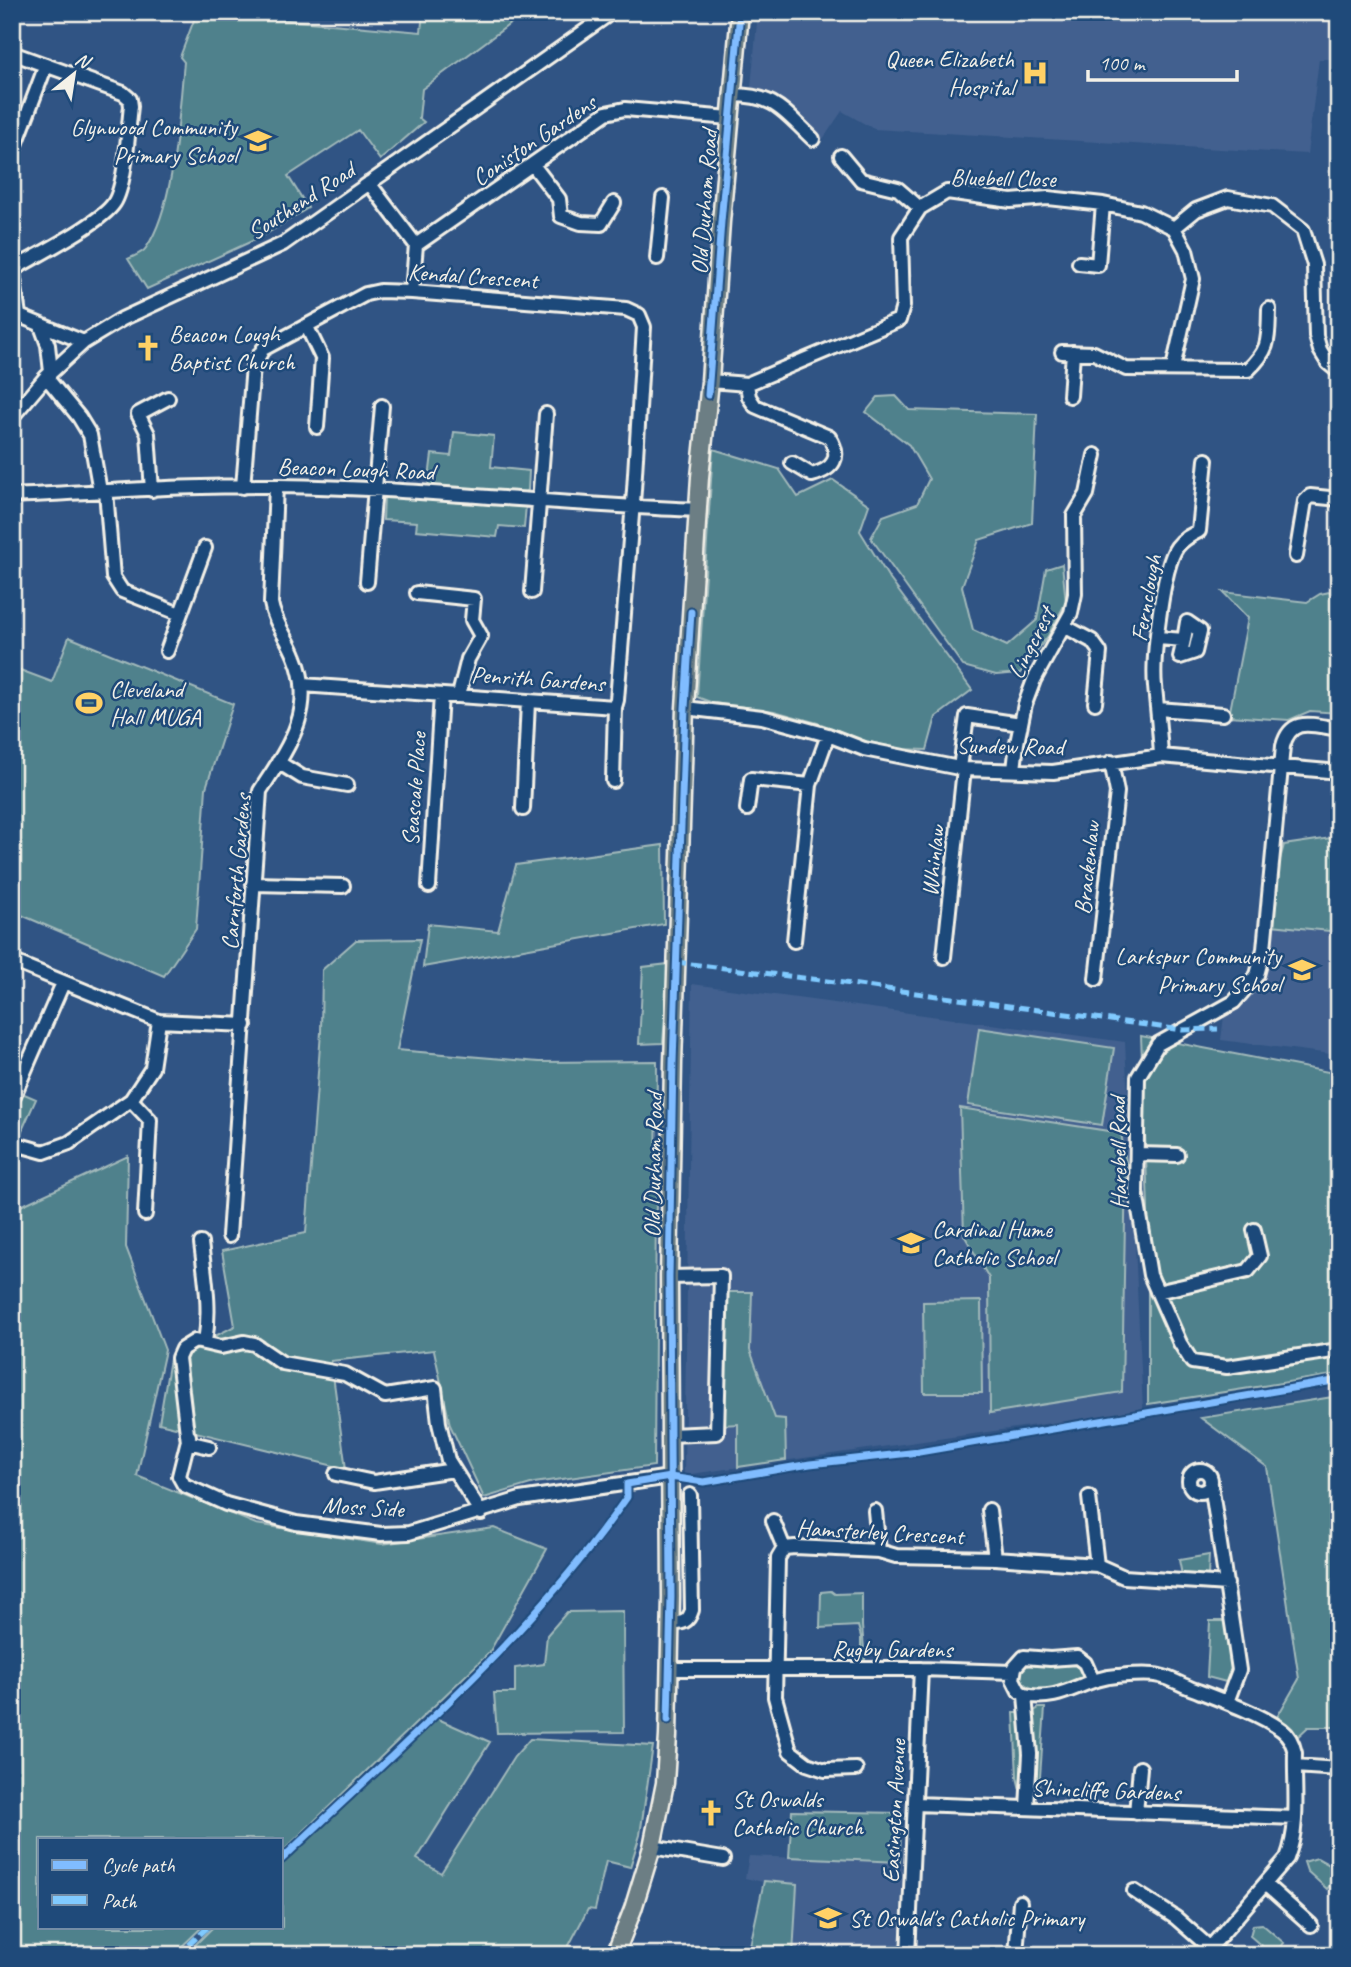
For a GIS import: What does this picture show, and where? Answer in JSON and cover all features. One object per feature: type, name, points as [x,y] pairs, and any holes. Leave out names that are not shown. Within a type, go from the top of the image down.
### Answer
[{"type":"main road","name":"Old Durham Road","points":[[615,1955],[633,1909],[652,1847],[665,1783],[670,1624],[669,1277],[685,708],[697,510],[740,12]]},
{"type":"street","name":"Southend Road","points":[[12,417],[49,374],[84,342],[122,319],[283,244],[612,12]]},
{"type":"street","points":[[12,53],[122,93],[130,99],[120,190],[114,203],[100,217],[13,267],[16,314],[84,342]]},
{"type":"street","points":[[12,155],[46,65]]},
{"type":"street","points":[[732,94],[768,99],[813,139]]},
{"type":"street","name":"Coniston Gardens","points":[[416,245],[606,113],[625,109],[730,118]]},
{"type":"street","points":[[841,156],[861,180],[898,189],[920,208]]},
{"type":"street","points":[[533,164],[559,199],[561,216],[580,223],[601,224],[614,203]]},
{"type":"street","points":[[369,183],[416,245],[412,292]]},
{"type":"street","name":"Bluebell Close","points":[[710,381],[747,384],[899,320],[903,306],[901,237],[920,208],[947,192],[1011,201],[1048,198],[1103,204],[1141,212],[1174,228]]},
{"type":"street","points":[[657,258],[663,198]]},
{"type":"street","points":[[1173,368],[1193,279],[1186,250],[1174,228],[1196,210],[1228,198],[1272,206],[1303,230],[1314,265],[1316,336],[1328,363],[1339,372]]},
{"type":"street","points":[[1079,263],[1098,265],[1103,204]]},
{"type":"street","name":"Kendal Crescent","points":[[243,487],[253,366],[263,349],[366,294],[380,291],[412,292],[626,309],[639,316],[645,327],[633,508]]},
{"type":"street","points":[[1070,396],[1068,352],[1094,353],[1126,369],[1248,370],[1268,345],[1269,309]]},
{"type":"street","points":[[41,326],[48,345],[49,374],[90,435],[103,491],[113,577],[122,591],[180,614]]},
{"type":"street","points":[[307,327],[322,358],[317,427]]},
{"type":"street","points":[[747,384],[755,406],[830,437],[835,446],[837,453],[833,463],[821,473],[812,475],[792,463]]},
{"type":"street","points":[[152,490],[148,434],[138,414],[168,398]]},
{"type":"street","points":[[367,582],[382,406]]},
{"type":"street","points":[[532,592],[546,414]]},
{"type":"street","name":"Lingcrest","points":[[1014,770],[1025,704],[1034,680],[1071,613],[1075,594],[1074,516],[1087,494],[1095,454]]},
{"type":"street","name":"Fernclough","points":[[1161,756],[1154,684],[1169,561],[1178,546],[1199,531],[1206,460]]},
{"type":"street","name":"Beacon Lough Road","points":[[12,496],[276,486],[424,491],[633,508],[697,510]]},
{"type":"street","name":"Carnforth Gardens","points":[[229,1236],[260,791],[298,727],[302,685],[301,671],[273,615],[271,603],[276,486]]},
{"type":"street","points":[[1297,556],[1305,501],[1310,496],[1339,499]]},
{"type":"street","name":"Penrith Gardens","points":[[302,685],[615,707],[633,508]]},
{"type":"street","points":[[167,651],[205,548]]},
{"type":"street","points":[[417,593],[474,599],[472,620],[481,636],[468,659],[460,695]]},
{"type":"street","points":[[1064,626],[1092,641],[1100,652],[1095,703]]},
{"type":"street","points":[[1158,638],[1184,640]]},
{"type":"street","name":"Seascale Place","points":[[429,886],[441,695]]},
{"type":"street","points":[[523,809],[528,702]]},
{"type":"street","points":[[613,781],[615,707]]},
{"type":"street","name":"Sundew Road","points":[[685,708],[762,717],[828,735],[864,749],[962,769],[1053,772],[1161,756],[1339,772]]},
{"type":"street","points":[[1158,709],[1223,714]]},
{"type":"street","name":"Whinlaw","points":[[944,957],[967,716],[1021,723]]},
{"type":"street","name":"Harebell Road","points":[[1339,729],[1302,724],[1292,727],[1286,733],[1264,949],[1256,975],[1234,1002],[1158,1044],[1138,1077],[1136,1192],[1150,1275],[1180,1342],[1192,1362],[1227,1367],[1339,1350]]},
{"type":"street","points":[[794,941],[810,785],[828,735]]},
{"type":"street","points":[[278,762],[302,777],[347,785]]},
{"type":"street","name":"Brackenlaw","points":[[1096,979],[1117,793],[1111,762]]},
{"type":"street","points":[[747,809],[751,779],[810,785]]},
{"type":"street","points":[[253,884],[343,886]]},
{"type":"street","points":[[12,961],[159,1021],[245,1025]]},
{"type":"street","points":[[12,1100],[63,983]]},
{"type":"street","points":[[12,1143],[44,1152],[69,1143],[131,1100],[152,1068],[159,1021]]},
{"type":"street","points":[[131,1100],[150,1120],[145,1214]]},
{"type":"street","points":[[1137,1154],[1177,1155]]},
{"type":"street","points":[[1157,1292],[1248,1272],[1260,1256],[1254,1230]]},
{"type":"street","points":[[201,1243],[209,1319],[205,1342]]},
{"type":"street","points":[[669,1277],[722,1276],[717,1433],[669,1435]]},
{"type":"street","points":[[209,1447],[189,1439],[178,1358],[182,1349],[195,1341],[221,1347],[244,1342],[254,1344],[282,1363],[345,1374],[385,1396],[435,1388],[439,1423],[448,1460],[481,1513]]},
{"type":"street","name":"Moss Side","points":[[189,1439],[179,1476],[184,1485],[226,1504],[296,1523],[381,1534],[409,1533],[520,1499],[670,1477]]},
{"type":"street","points":[[336,1474],[374,1482],[454,1470]]},
{"type":"street","points":[[1210,1485],[1239,1670],[1227,1702]]},
{"type":"street","points":[[670,1624],[684,1623],[690,1618],[692,1610],[690,1495]]},
{"type":"street","points":[[1089,1497],[1097,1565]]},
{"type":"street","points":[[989,1510],[995,1558]]},
{"type":"street","points":[[875,1511],[879,1551]]},
{"type":"street","points":[[773,1521],[784,1548]]},
{"type":"street","name":"Hamsterley Crescent","points":[[856,1769],[825,1770],[807,1764],[790,1751],[775,1697],[774,1670],[778,1558],[784,1548],[795,1546],[879,1551],[896,1556],[995,1558],[1097,1565],[1124,1577],[1227,1584]]},
{"type":"street","name":"Rugby Gardens","points":[[668,1669],[921,1669],[1013,1672],[1017,1662],[1024,1657],[1077,1657],[1085,1663],[1093,1681]]},
{"type":"street","name":"Easington Avenue","points":[[908,1955],[921,1669]]},
{"type":"street","points":[[1013,1672],[1016,1685],[1025,1695],[1040,1698],[1073,1691],[1093,1681],[1116,1675],[1159,1676],[1227,1702],[1271,1724],[1293,1743],[1295,1818],[1293,1842],[1287,1858],[1211,1952],[1176,1919],[1134,1891]]},
{"type":"street","points":[[1025,1695],[1030,1754],[1027,1808]]},
{"type":"street","points":[[1294,1766],[1339,1769]]},
{"type":"street","points":[[1136,1813],[1140,1768]]},
{"type":"street","name":"Shincliffe Gardens","points":[[916,1804],[1295,1818]]},
{"type":"street","points":[[652,1847],[723,1859]]},
{"type":"street","points":[[1265,1884],[1311,1925]]},
{"type":"street","points":[[1016,1955],[1020,1902]]},
{"type":"shaded area","name":"Queen Elizabeth Hospital","points":[[758,12],[1339,12],[1339,59],[1319,59],[1307,154],[874,129],[842,111],[823,139],[782,106],[751,87]]},
{"type":"shaded area","name":"Larkspur Community Primary School","points":[[1279,863],[1339,870],[1339,1055],[1221,1040],[1224,1016],[1262,985]]},
{"type":"shaded area","name":"Cardinal Hume Catholic School","points":[[692,984],[1125,1042],[1143,1410],[684,1475]]},
{"type":"shaded area","name":"St Oswald's Catholic Primary","points":[[749,1856],[902,1862],[899,1955],[748,1955],[763,1882],[745,1878]]},
{"type":"green space","name":"Glynwood Community Primary School","points":[[197,12],[421,32],[423,12],[526,12],[422,89],[419,118],[424,122],[380,160],[358,130],[288,176],[308,208],[261,237],[147,289],[128,259],[146,248],[156,230],[163,208],[177,132],[184,62],[180,57]]},
{"type":"green space","points":[[896,396],[909,410],[1037,414],[1032,523],[979,540],[962,586],[973,630],[1007,646],[1037,620],[1046,569],[1062,564],[1066,602],[1048,636],[1020,673],[996,675],[963,666],[871,538],[883,516],[917,504],[929,479],[909,445],[866,412],[878,397]]},
{"type":"green space","points":[[454,432],[494,436],[491,467],[529,471],[528,490],[525,493],[428,486],[432,454],[451,456]]},
{"type":"green space","points":[[713,449],[779,469],[798,497],[833,480],[869,505],[860,531],[889,578],[972,690],[936,717],[927,750],[900,749],[861,740],[821,724],[774,711],[713,703],[697,697]]},
{"type":"green space","points":[[384,496],[526,505],[524,528],[499,526],[497,537],[416,530],[417,522],[383,520]]},
{"type":"green space","points":[[1339,590],[1339,713],[1310,711],[1289,720],[1229,716],[1248,618],[1223,592],[1307,602],[1320,594]]},
{"type":"green space","points":[[69,637],[233,704],[206,788],[196,929],[164,976],[12,911],[12,667],[52,682]]},
{"type":"green space","points":[[1339,839],[1339,932],[1272,925],[1279,863],[1284,845]]},
{"type":"green space","points":[[663,845],[664,924],[423,967],[428,924],[498,931],[516,865]]},
{"type":"green space","points":[[420,939],[397,1050],[539,1062],[657,1061],[654,1466],[534,1483],[484,1498],[450,1425],[434,1350],[331,1361],[346,1469],[159,1423],[170,1359],[235,1326],[222,1251],[306,1233],[321,1032],[322,970],[356,940]]},
{"type":"green space","points":[[669,964],[663,1043],[639,1044],[643,967]]},
{"type":"green space","points":[[979,1028],[1114,1048],[1102,1125],[968,1105]]},
{"type":"green space","points":[[1141,1036],[1339,1074],[1339,1374],[1148,1404],[1148,1207]]},
{"type":"green space","points":[[22,1093],[36,1099],[19,1137],[12,1131],[12,1116]]},
{"type":"green space","points":[[960,1108],[1121,1133],[1126,1162],[1122,1392],[990,1413],[989,1278],[964,1235]]},
{"type":"green space","points":[[128,1156],[126,1247],[165,1350],[137,1476],[256,1524],[382,1544],[494,1528],[547,1549],[489,1653],[284,1850],[284,1838],[38,1838],[38,1928],[201,1928],[173,1955],[12,1955],[12,1210]]},
{"type":"green space","points":[[725,1292],[752,1292],[750,1350],[775,1418],[785,1419],[786,1460],[738,1467],[738,1424],[722,1425]]},
{"type":"green space","points":[[981,1301],[982,1393],[924,1393],[923,1302]]},
{"type":"green space","points":[[1339,1396],[1339,1727],[1308,1727],[1293,1741],[1273,1724],[1299,1679],[1267,1467],[1201,1418]]},
{"type":"green space","points":[[1209,1555],[1208,1576],[1182,1575],[1179,1560]]},
{"type":"green space","points":[[831,1591],[835,1594],[862,1593],[865,1661],[861,1661],[858,1626],[820,1628],[821,1592]]},
{"type":"green space","points":[[623,1611],[624,1732],[497,1733],[494,1693],[515,1693],[515,1668],[544,1664],[547,1635],[567,1612]]},
{"type":"green space","points":[[1210,1621],[1229,1621],[1234,1667],[1230,1683],[1207,1677]]},
{"type":"green space","points":[[1030,1662],[1074,1663],[1084,1672],[1079,1680],[1065,1689],[1046,1691],[1021,1682],[1019,1670]]},
{"type":"green space","points":[[1045,1708],[1039,1790],[1032,1791],[1031,1713]]},
{"type":"green space","points":[[1014,1713],[1021,1713],[1024,1735],[1024,1792],[1021,1794],[1017,1777]]},
{"type":"green space","points":[[429,1715],[490,1742],[417,1859],[441,1873],[514,1757],[530,1739],[653,1746],[640,1835],[630,1867],[606,1861],[595,1910],[588,1909],[564,1955],[185,1955],[212,1928],[284,1928],[284,1857]]},
{"type":"green space","points":[[792,1811],[901,1813],[900,1862],[789,1857]]},
{"type":"green space","points":[[1317,1858],[1339,1870],[1339,1874],[1327,1889],[1307,1871],[1304,1862]]},
{"type":"green space","points":[[764,1881],[797,1884],[793,1955],[748,1955]]},
{"type":"green space","points":[[1262,1924],[1284,1943],[1272,1955],[1250,1936],[1253,1925]]},
{"type":"marked path","points":[[676,962],[1182,1030],[1218,1029]]},
{"type":"marked path","points":[[178,1955],[207,1928]]},
{"type":"cycle path","points":[[708,395],[740,12]]},
{"type":"cycle path","points":[[668,1720],[671,1597],[669,1277],[673,1063],[685,708],[691,612]]},
{"type":"cycle path","points":[[284,1857],[419,1731],[508,1642],[590,1548],[627,1497],[627,1484],[670,1477],[704,1482],[810,1464],[919,1452],[1339,1380]]},
{"type":"place","name":"Queen Elizabeth Hospital","points":[[1035,73]]},
{"type":"place","name":"Glynwood Community Primary School","points":[[258,141]]},
{"type":"place","name":"Beacon Lough Baptist Church","points":[[148,348]]},
{"type":"place","name":"Cleveland Hall MUGA","points":[[89,703]]},
{"type":"place","name":"Larkspur Community Primary School","points":[[1302,970]]},
{"type":"place","name":"Cardinal Hume Catholic School","points":[[911,1243]]},
{"type":"place","name":"St Oswalds Catholic Church","points":[[711,1813]]},
{"type":"place","name":"St Oswald's Catholic Primary","points":[[828,1918]]}]
